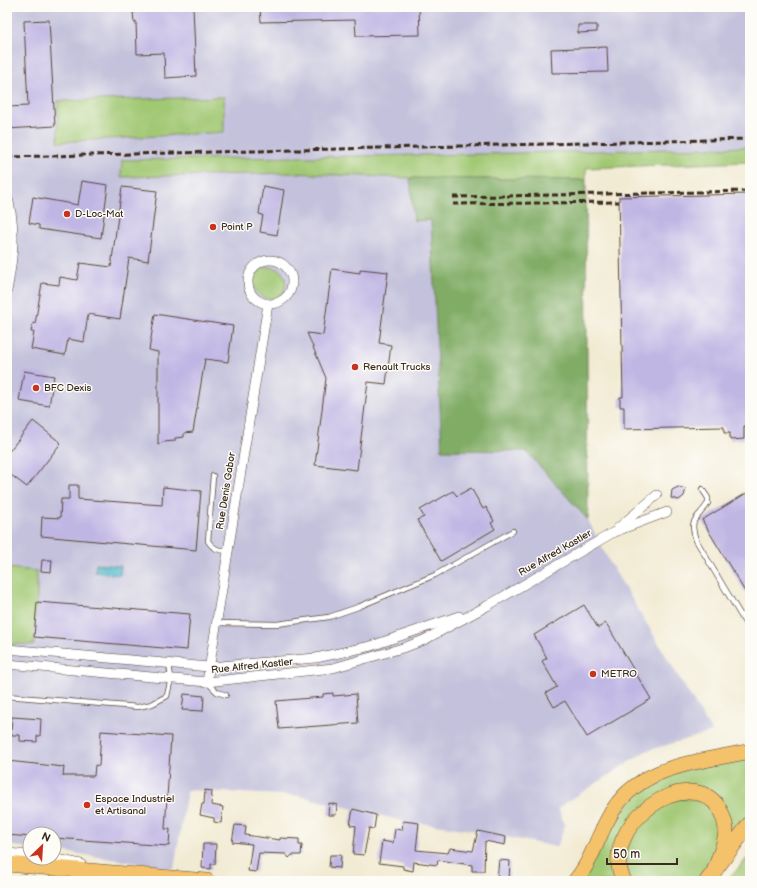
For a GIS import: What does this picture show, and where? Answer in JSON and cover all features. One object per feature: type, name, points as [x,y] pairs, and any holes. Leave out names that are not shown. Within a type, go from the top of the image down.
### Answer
[{"type":"main road","points":[[575,881],[585,868],[601,831],[614,808],[640,782],[664,770],[750,751]]},
{"type":"main road","points":[[624,881],[618,858],[621,842],[625,833],[638,817],[653,804],[668,796],[679,793],[695,793],[703,795],[717,805],[722,813],[726,832],[713,878]]},
{"type":"main road","points":[[713,878],[750,823]]},
{"type":"main road","points":[[713,878],[750,836]]},
{"type":"main road","points":[[7,864],[207,881]]},
{"type":"main road","points":[[7,874],[97,881]]},
{"type":"street","points":[[7,195],[12,212],[14,238],[7,291]]},
{"type":"street","points":[[272,260],[286,267],[292,280],[291,288],[282,300],[268,304],[257,300],[252,295],[248,282],[252,269],[258,264],[272,260]]},
{"type":"street","name":"Rue Denis Gabor","points":[[207,682],[268,304]]},
{"type":"street","name":"Rue Alfred Kastler","points":[[614,532],[657,495]]},
{"type":"street","name":"Rue Alfred Kastler","points":[[7,664],[207,682],[333,668],[406,647],[424,640],[487,606],[614,532],[667,512]]},
{"type":"street","name":"Rue Alfred Kastler","points":[[7,649],[209,667],[316,658],[371,646],[487,606]]},
{"type":"street","points":[[7,853],[22,854]]},
{"type":"street","points":[[62,860],[125,874]]},
{"type":"lane","points":[[213,476],[208,540],[211,546],[217,550],[227,551]]},
{"type":"lane","points":[[702,489],[708,498],[708,503],[695,518],[692,524],[692,530],[696,540],[750,631]]},
{"type":"lane","points":[[216,623],[277,624],[329,617],[358,607],[435,575],[513,531]]},
{"type":"lane","points":[[7,696],[138,707],[152,704],[167,696],[171,678],[169,664]]},
{"type":"lane","points":[[207,682],[217,692],[226,696]]},
{"type":"shaded area","points":[[7,7],[750,7],[750,147],[481,154],[122,160],[121,176],[292,173],[410,178],[414,220],[431,220],[442,450],[526,451],[588,520],[610,563],[712,732],[646,751],[558,808],[565,825],[557,847],[471,830],[399,820],[300,796],[187,790],[174,869],[62,851],[62,826],[22,826],[22,847],[7,845]],"holes":[[[223,97],[224,132],[59,142]]]},
{"type":"green space","points":[[224,97],[224,132],[58,142],[58,101]]},
{"type":"green space","points":[[750,147],[750,162],[586,168],[586,180],[410,178],[292,173],[121,177],[122,160],[481,154]]},
{"type":"green space","points":[[410,178],[586,180],[588,520],[526,451],[442,450],[431,220],[414,221]]},
{"type":"green space","points":[[273,267],[279,269],[284,274],[286,283],[284,292],[279,297],[267,299],[261,297],[256,292],[254,280],[256,274],[261,269]]},
{"type":"green space","points":[[7,568],[37,571],[37,602],[34,645],[7,644]]},
{"type":"green space","points":[[750,757],[750,814],[733,835],[709,791],[636,812],[618,881],[579,881],[615,821],[626,806],[638,794],[652,784],[676,773]]},
{"type":"green space","points":[[673,799],[698,799],[712,809],[721,825],[717,849],[697,881],[629,881],[624,848],[646,816]]},
{"type":"green space","points":[[750,855],[750,881],[727,881]]},
{"type":"water","points":[[96,564],[121,566],[120,575],[95,572]]},
{"type":"building","points":[[136,7],[193,7],[196,76],[165,78],[164,53],[137,54],[136,21],[134,22],[133,12],[136,12]]},
{"type":"building","points":[[260,7],[419,7],[420,35],[356,36],[355,20],[261,22]]},
{"type":"building","points":[[49,20],[55,126],[7,129],[7,107],[28,106],[24,21]]},
{"type":"building","points":[[578,25],[597,25],[597,32],[578,33]]},
{"type":"building","points":[[607,47],[608,72],[552,73],[551,49]]},
{"type":"building","name":"D-Loc-Mat","points":[[82,181],[108,185],[101,238],[39,229],[39,225],[29,223],[33,197],[78,205]]},
{"type":"building","points":[[263,186],[284,190],[277,235],[260,232],[263,215],[259,214]]},
{"type":"building","points":[[122,187],[157,191],[148,261],[129,258],[120,319],[88,314],[84,342],[68,339],[65,355],[31,349],[34,332],[31,332],[33,323],[35,324],[42,283],[59,285],[60,277],[77,280],[80,263],[111,267]]},
{"type":"building","points":[[750,194],[750,426],[744,426],[744,439],[730,440],[730,433],[724,433],[724,427],[624,429],[624,407],[620,407],[620,397],[623,397],[619,197]]},
{"type":"building","name":"Renault Trucks","points":[[332,269],[360,273],[360,269],[388,272],[379,343],[391,345],[386,384],[368,382],[357,470],[315,465],[326,378],[307,333],[323,335]]},
{"type":"building","points":[[155,314],[233,326],[228,362],[205,359],[193,432],[184,433],[184,437],[175,438],[175,441],[163,442],[158,445],[158,352],[149,350]]},
{"type":"building","name":"BFC Dexis","points":[[24,371],[54,376],[49,406],[19,401]]},
{"type":"building","points":[[33,421],[61,443],[27,487],[7,472],[7,454]]},
{"type":"building","points":[[69,485],[78,485],[78,499],[162,505],[163,487],[201,491],[196,550],[41,536],[42,517],[60,518],[61,499],[69,499]]},
{"type":"building","points":[[678,487],[686,489],[684,496],[679,500],[671,498],[672,490]]},
{"type":"building","points":[[471,488],[483,509],[486,507],[494,521],[491,523],[495,529],[441,561],[417,520],[424,517],[420,510],[453,491],[457,496]]},
{"type":"building","points":[[750,491],[750,600],[702,520]]},
{"type":"building","points":[[42,560],[52,560],[51,572],[41,571]]},
{"type":"building","points":[[37,602],[190,614],[187,650],[34,637]]},
{"type":"building","name":"METRO","points":[[584,605],[598,628],[606,623],[651,699],[587,737],[565,701],[554,707],[546,693],[557,687],[542,661],[547,658],[534,635]]},
{"type":"building","points":[[333,693],[333,696],[356,694],[358,723],[279,729],[276,701],[323,697],[323,694]]},
{"type":"building","points":[[184,694],[204,696],[203,711],[182,710]]},
{"type":"building","points":[[12,717],[41,719],[40,736],[37,736],[37,742],[20,741],[20,735],[11,735]]},
{"type":"building","name":"Espace Industriel et Artisanal","points":[[101,731],[171,736],[165,829],[170,829],[169,846],[62,839],[62,826],[22,826],[22,836],[7,835],[7,761],[64,767],[63,776],[94,776],[95,765],[99,766]]},
{"type":"building","points":[[205,790],[212,791],[211,805],[223,807],[221,823],[214,822],[214,818],[200,815],[202,804],[204,804]]},
{"type":"building","points":[[329,803],[337,805],[336,815],[328,815]]},
{"type":"building","points":[[353,809],[376,815],[374,829],[369,828],[364,855],[353,854],[356,826],[350,825]]},
{"type":"building","points":[[403,821],[419,823],[416,850],[448,853],[450,848],[473,851],[478,831],[506,837],[505,845],[485,841],[484,871],[472,871],[472,865],[438,860],[437,865],[414,862],[413,871],[403,869],[403,866],[379,863],[382,841],[393,843],[395,829],[402,830]]},
{"type":"building","points":[[235,825],[246,826],[245,835],[280,840],[280,838],[299,839],[299,845],[302,845],[301,855],[292,855],[289,858],[286,854],[259,853],[256,872],[248,871],[252,844],[232,842]]},
{"type":"building","points":[[203,844],[216,844],[215,864],[211,864],[211,869],[202,868]]},
{"type":"building","points":[[330,855],[341,855],[340,868],[329,867]]},
{"type":"building","points":[[499,860],[510,861],[509,880],[497,879]]},
{"type":"railway","points":[[7,157],[750,139]]},
{"type":"railway","points":[[453,197],[750,191]]},
{"type":"railway","points":[[453,204],[619,202]]},
{"type":"place","name":"D-Loc-Mat","points":[[67,214]]},
{"type":"place","name":"Point P","points":[[213,227]]},
{"type":"place","name":"Renault Trucks","points":[[355,367]]},
{"type":"place","name":"BFC Dexis","points":[[36,388]]},
{"type":"place","name":"METRO","points":[[593,674]]},
{"type":"place","name":"Espace Industriel et Artisanal","points":[[87,805]]}]
